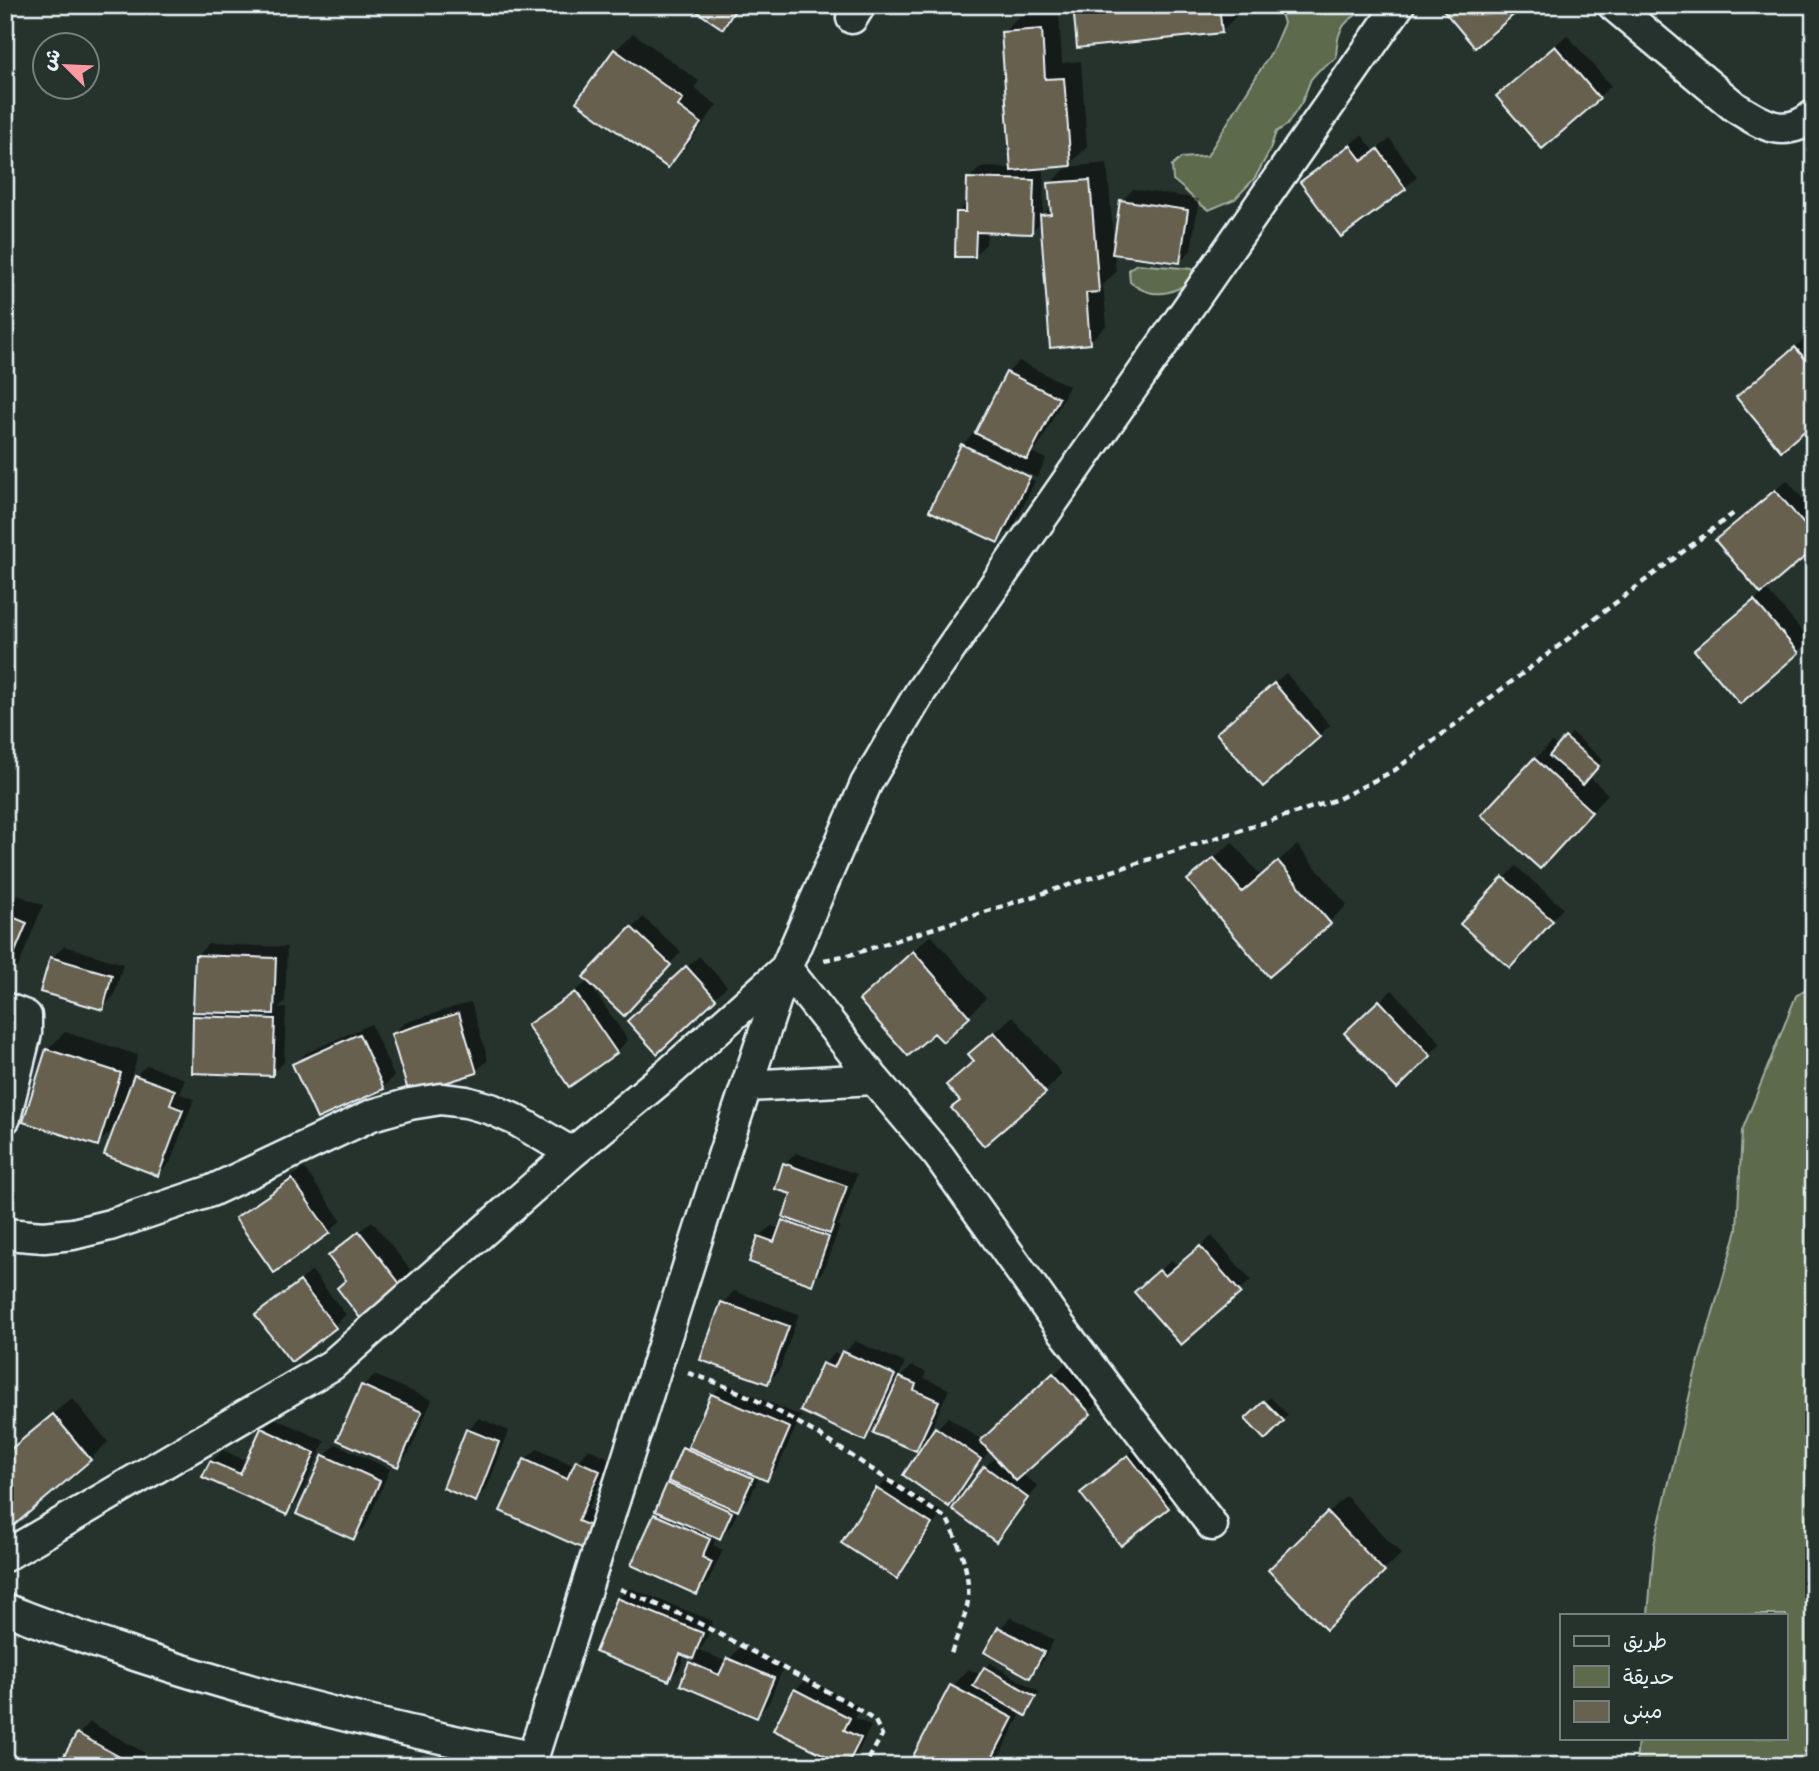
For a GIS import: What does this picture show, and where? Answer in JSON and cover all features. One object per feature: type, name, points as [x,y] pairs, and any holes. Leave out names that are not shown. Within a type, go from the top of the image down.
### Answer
[{"type":"street","points":[[5,1609],[43,1625],[221,1683],[531,1761],[786,968],[866,784],[921,691],[1399,5]]},
{"type":"street","points":[[1613,5],[1735,107],[1752,118],[1769,126],[1787,129],[1804,123],[1814,115]]},
{"type":"street","points":[[786,968],[939,1156],[1062,1329],[1212,1525]]},
{"type":"street","points":[[5,1556],[332,1365],[786,968]]},
{"type":"street","points":[[5,1008],[26,1016],[26,1033],[5,1118]]},
{"type":"street","points":[[747,1086],[874,1079]]},
{"type":"street","points":[[5,1234],[44,1237],[73,1234],[110,1225],[211,1191],[372,1115],[410,1104],[441,1099],[491,1109],[516,1120],[572,1153]]},
{"type":"path","points":[[786,968],[853,954],[1338,799],[1395,770],[1734,513]]},
{"type":"path","points":[[658,1364],[714,1381],[747,1395],[805,1427],[947,1519],[964,1560],[968,1601],[951,1654]]},
{"type":"path","points":[[590,1576],[689,1618],[849,1703],[875,1721],[882,1735],[865,1766]]},
{"type":"green space","points":[[1278,5],[1365,5],[1342,29],[1336,58],[1311,79],[1302,102],[1287,125],[1276,132],[1255,178],[1235,199],[1209,210],[1173,180],[1172,166],[1181,158],[1207,156],[1272,51],[1284,23]]},
{"type":"green space","points":[[1137,264],[1192,269],[1192,279],[1169,292],[1145,291],[1130,282],[1129,269]]},
{"type":"green space","points":[[1814,983],[1814,1766],[1636,1766],[1638,1740],[1787,1740],[1787,1614],[1648,1614],[1654,1545],[1693,1381],[1737,1230],[1742,1131],[1796,996]]},
{"type":"building","points":[[687,5],[738,5],[723,29]]},
{"type":"building","points":[[1073,5],[1219,5],[1222,33],[1077,48]]},
{"type":"building","points":[[1439,5],[1525,5],[1475,48]]},
{"type":"building","points":[[1042,29],[1045,79],[1064,78],[1071,166],[1011,171],[1001,32]]},
{"type":"building","points":[[1555,46],[1600,99],[1542,149],[1496,96]]},
{"type":"building","points":[[614,49],[683,99],[678,106],[701,123],[668,168],[576,102]]},
{"type":"building","points":[[1350,145],[1362,161],[1378,149],[1406,189],[1341,237],[1300,182]]},
{"type":"building","points":[[967,178],[1034,180],[1032,234],[976,232],[975,257],[955,257],[956,212],[966,212]]},
{"type":"building","points":[[1090,180],[1099,292],[1086,293],[1090,344],[1050,348],[1040,215],[1051,214],[1048,183]]},
{"type":"building","points":[[1120,200],[1188,210],[1180,263],[1112,254]]},
{"type":"building","points":[[1795,347],[1814,369],[1814,423],[1781,451],[1736,397]]},
{"type":"building","points":[[1006,372],[1059,398],[1027,460],[975,433]]},
{"type":"building","points":[[961,444],[1030,477],[998,543],[929,511]]},
{"type":"building","points":[[1775,490],[1814,536],[1814,549],[1761,594],[1715,540]]},
{"type":"building","points":[[1754,600],[1799,653],[1740,704],[1694,650]]},
{"type":"building","points":[[1274,683],[1320,737],[1263,787],[1216,733]]},
{"type":"building","points":[[1565,737],[1599,766],[1583,785],[1549,756]]},
{"type":"building","points":[[1534,758],[1592,812],[1540,869],[1481,815]]},
{"type":"building","points":[[1214,858],[1242,892],[1278,861],[1331,924],[1269,977],[1187,880]]},
{"type":"building","points":[[1503,877],[1553,921],[1510,968],[1460,924]]},
{"type":"building","points":[[5,914],[27,923],[5,976]]},
{"type":"building","points":[[631,927],[671,965],[624,1016],[583,977]]},
{"type":"building","points":[[913,951],[970,1017],[943,1042],[934,1033],[908,1056],[859,1000]]},
{"type":"building","points":[[195,955],[276,958],[274,1014],[193,1012]]},
{"type":"building","points":[[50,957],[112,975],[103,1010],[40,992]]},
{"type":"building","points":[[686,966],[716,999],[657,1054],[627,1021]]},
{"type":"building","points":[[575,992],[617,1053],[569,1087],[527,1025]]},
{"type":"building","points":[[1379,1000],[1431,1056],[1397,1089],[1344,1033]]},
{"type":"building","points":[[459,1013],[477,1073],[409,1094],[391,1034]]},
{"type":"building","points":[[193,1016],[275,1019],[273,1076],[192,1073]]},
{"type":"building","points":[[994,1032],[1046,1093],[984,1146],[951,1108],[960,1101],[946,1085],[974,1061],[968,1054]]},
{"type":"building","points":[[359,1034],[384,1089],[317,1119],[292,1064]]},
{"type":"building","points":[[46,1049],[121,1073],[98,1146],[23,1122]]},
{"type":"building","points":[[134,1075],[175,1090],[170,1105],[183,1110],[158,1176],[104,1155]]},
{"type":"building","points":[[783,1163],[847,1186],[830,1234],[783,1217],[791,1194],[775,1189]]},
{"type":"building","points":[[292,1179],[330,1233],[274,1273],[235,1218]]},
{"type":"building","points":[[782,1220],[829,1237],[812,1285],[749,1262],[758,1236],[774,1242]]},
{"type":"building","points":[[359,1231],[401,1285],[360,1318],[337,1288],[346,1280],[328,1256]]},
{"type":"building","points":[[1200,1246],[1241,1293],[1181,1345],[1134,1292],[1159,1270],[1165,1276]]},
{"type":"building","points":[[300,1281],[336,1328],[291,1362],[255,1315]]},
{"type":"building","points":[[721,1302],[789,1326],[768,1384],[700,1360]]},
{"type":"building","points":[[842,1351],[895,1375],[865,1441],[800,1411],[822,1363],[834,1368]]},
{"type":"building","points":[[1053,1373],[1091,1414],[1016,1481],[980,1441]]},
{"type":"building","points":[[899,1377],[916,1384],[914,1390],[939,1401],[916,1451],[873,1433]]},
{"type":"building","points":[[361,1385],[422,1412],[398,1467],[337,1440]]},
{"type":"building","points":[[711,1394],[790,1428],[767,1481],[688,1447]]},
{"type":"building","points":[[1264,1401],[1284,1421],[1265,1440],[1245,1419]]},
{"type":"building","points":[[53,1414],[91,1460],[5,1533],[5,1454]]},
{"type":"building","points":[[935,1427],[981,1459],[949,1507],[903,1475]]},
{"type":"building","points":[[261,1428],[315,1453],[287,1515],[202,1477],[210,1461],[240,1474]]},
{"type":"building","points":[[466,1429],[499,1442],[476,1502],[443,1488]]},
{"type":"building","points":[[682,1447],[753,1478],[738,1511],[668,1481]]},
{"type":"building","points":[[323,1455],[380,1481],[354,1540],[296,1514]]},
{"type":"building","points":[[1128,1455],[1169,1508],[1121,1546],[1080,1493]]},
{"type":"building","points":[[524,1459],[567,1479],[576,1460],[600,1471],[578,1521],[597,1529],[588,1551],[500,1511]]},
{"type":"building","points":[[984,1466],[1028,1498],[996,1542],[952,1509]]},
{"type":"building","points":[[667,1483],[732,1512],[720,1539],[655,1511]]},
{"type":"building","points":[[876,1488],[932,1524],[897,1579],[841,1543]]},
{"type":"building","points":[[1327,1512],[1385,1572],[1326,1630],[1268,1570]]},
{"type":"building","points":[[654,1514],[710,1539],[702,1557],[712,1562],[697,1595],[631,1565]]},
{"type":"building","points":[[617,1598],[703,1633],[693,1659],[680,1654],[669,1681],[595,1652]]},
{"type":"building","points":[[998,1627],[1044,1652],[1030,1678],[984,1652]]},
{"type":"building","points":[[727,1658],[774,1678],[757,1718],[680,1685],[689,1662],[719,1675]]},
{"type":"building","points":[[984,1667],[1036,1697],[1026,1716],[973,1686]]},
{"type":"building","points":[[950,1685],[1013,1718],[988,1766],[931,1766],[913,1756]]},
{"type":"building","points":[[794,1689],[850,1718],[844,1730],[861,1738],[847,1766],[773,1730]]},
{"type":"building","points":[[77,1733],[134,1765],[134,1766],[58,1766]]}]
